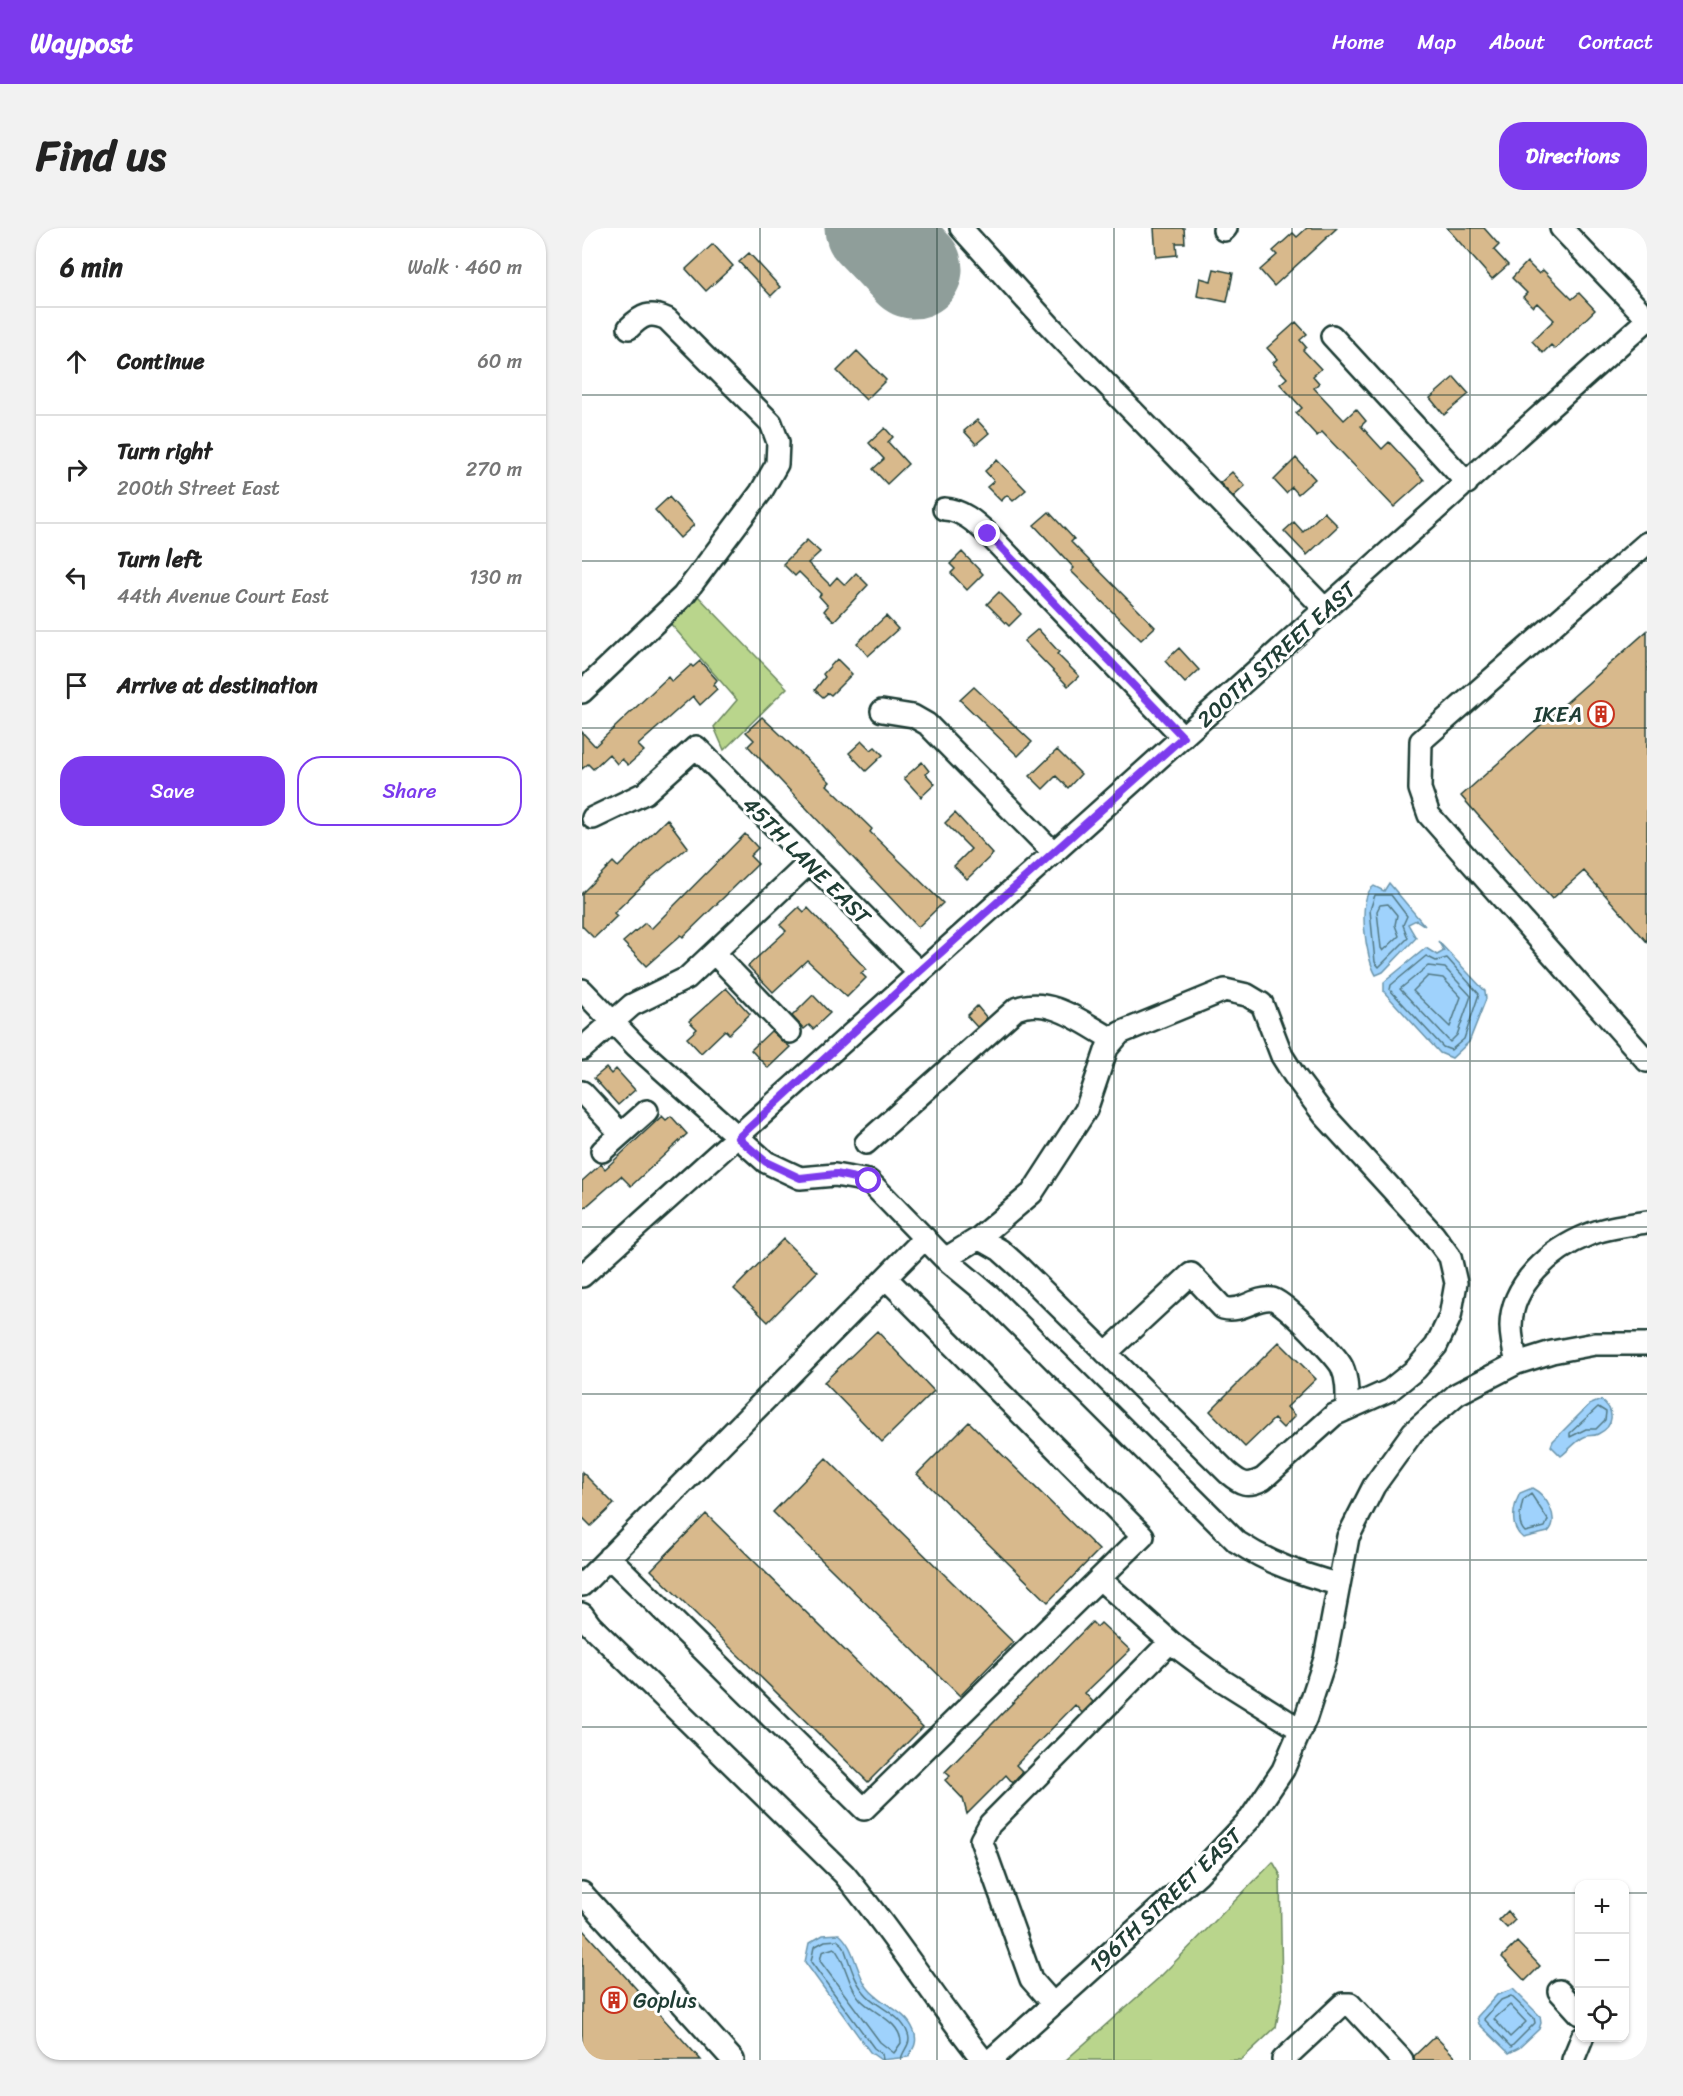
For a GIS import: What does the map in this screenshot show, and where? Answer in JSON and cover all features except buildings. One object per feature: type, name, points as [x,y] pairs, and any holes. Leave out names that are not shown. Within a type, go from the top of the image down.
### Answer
[{"type":"street","points":[[961,228],[1049,325],[1325,609]]},
{"type":"street","points":[[1561,228],[1647,319]]},
{"type":"street","points":[[582,692],[683,596],[761,492],[777,464],[779,452],[771,423],[667,319],[651,314],[639,318],[629,328]]},
{"type":"street","name":"200TH STREET EAST","points":[[582,1276],[1647,319]]},
{"type":"street","points":[[1332,336],[1467,483]]},
{"type":"street","points":[[944,509],[954,510],[974,521],[988,534],[1183,737]]},
{"type":"street","points":[[1647,543],[1421,741],[1420,789],[1429,815],[1647,1061]]},
{"type":"street","points":[[882,711],[913,716],[927,724],[1054,853]]},
{"type":"street","name":"45TH LANE EAST","points":[[593,819],[645,793],[696,747],[919,972]]},
{"type":"street","points":[[582,1049],[632,1005],[687,978],[810,862]]},
{"type":"street","points":[[714,953],[790,1032]]},
{"type":"street","points":[[582,990],[613,1023],[766,1162],[800,1178],[836,1174],[869,1181],[945,1259],[990,1296],[1237,1542],[1266,1560],[1304,1575],[1337,1584]]},
{"type":"street","points":[[945,1259],[979,1238],[1032,1193],[1086,1110],[1107,1048],[1120,1033],[1225,990],[1247,994],[1262,1004],[1282,1056],[1324,1115],[1433,1234],[1450,1257],[1456,1283],[1450,1317],[1436,1346],[1416,1369],[1390,1390],[1334,1414],[1263,1479],[1251,1485],[1240,1484],[1006,1256],[979,1238]]},
{"type":"street","points":[[866,1143],[1016,1009],[1038,1004],[1051,1007],[1114,1040]]},
{"type":"street","points":[[582,1092],[621,1134]]},
{"type":"street","points":[[602,1151],[647,1111]]},
{"type":"street","points":[[1517,1363],[1511,1324],[1516,1302],[1528,1278],[1560,1250],[1589,1234],[1647,1221]]},
{"type":"street","points":[[582,1584],[925,1238]]},
{"type":"street","points":[[1106,1353],[1191,1274],[1223,1308],[1241,1309],[1263,1299],[1280,1301],[1343,1367],[1347,1382],[1347,1409]]},
{"type":"street","points":[[609,1557],[864,1809],[1143,1536],[886,1278]]},
{"type":"street","name":"196TH STREET EAST","points":[[991,2060],[1198,1874],[1250,1819],[1283,1770],[1301,1730],[1325,1659],[1337,1584],[1348,1537],[1374,1486],[1413,1432],[1457,1394],[1517,1363],[1552,1352],[1595,1344],[1647,1344]]},
{"type":"street","points":[[1100,1579],[1170,1642],[1220,1679],[1301,1730]]},
{"type":"street","points":[[582,1614],[590,1625],[844,1874],[879,1917],[929,1990],[983,2060]]},
{"type":"street","points":[[1053,2004],[1031,1979],[981,1840],[990,1824],[1170,1642]]},
{"type":"street","points":[[582,1893],[733,2060]]},
{"type":"street","points":[[1559,1990],[1575,2008]]},
{"type":"street","points":[[1282,2060],[1343,2004],[1350,2004],[1402,2060]]},
{"type":"street","points":[[1573,2060],[1580,2042]]},
{"type":"green space","points":[[697,595],[787,688],[724,750],[714,727],[737,700],[669,622]]},
{"type":"green space","points":[[1273,1862],[1280,1874],[1282,1995],[1276,2027],[1241,2060],[1066,2060],[1161,1976]]},
{"type":"water","points":[[1389,883],[1425,926],[1416,920],[1408,924],[1416,938],[1383,972],[1376,975],[1366,943],[1365,903],[1374,886],[1384,891]]},
{"type":"water","points":[[1438,941],[1485,991],[1486,999],[1469,1042],[1452,1058],[1440,1053],[1384,992],[1384,982],[1426,948],[1437,955],[1444,951]]},
{"type":"water","points":[[1601,1400],[1611,1413],[1608,1427],[1596,1435],[1581,1439],[1561,1456],[1551,1446],[1553,1441],[1589,1405]]},
{"type":"water","points":[[1532,1488],[1547,1502],[1552,1514],[1552,1527],[1548,1532],[1523,1538],[1514,1523],[1514,1510],[1520,1493]]},
{"type":"water","points":[[839,1934],[852,1952],[867,1987],[905,2017],[914,2031],[914,2048],[908,2057],[881,2060],[870,2052],[805,1962],[809,1943],[823,1935]]},
{"type":"water","points":[[1513,1989],[1540,2016],[1541,2023],[1539,2029],[1519,2048],[1509,2053],[1479,2024],[1477,2017],[1497,1995]]},
{"type":"taxiway","points":[[913,269],[926,256]]},
{"type":"runway","points":[[874,228],[913,269]]},
{"type":"place","name":"IKEA","points":[[1601,714]]},
{"type":"place","name":"Goplus","points":[[614,2000]]},
{"type":"route","points":[[869,1181],[836,1174],[800,1178],[766,1162],[738,1138],[919,972],[1183,737],[988,534]]}]
